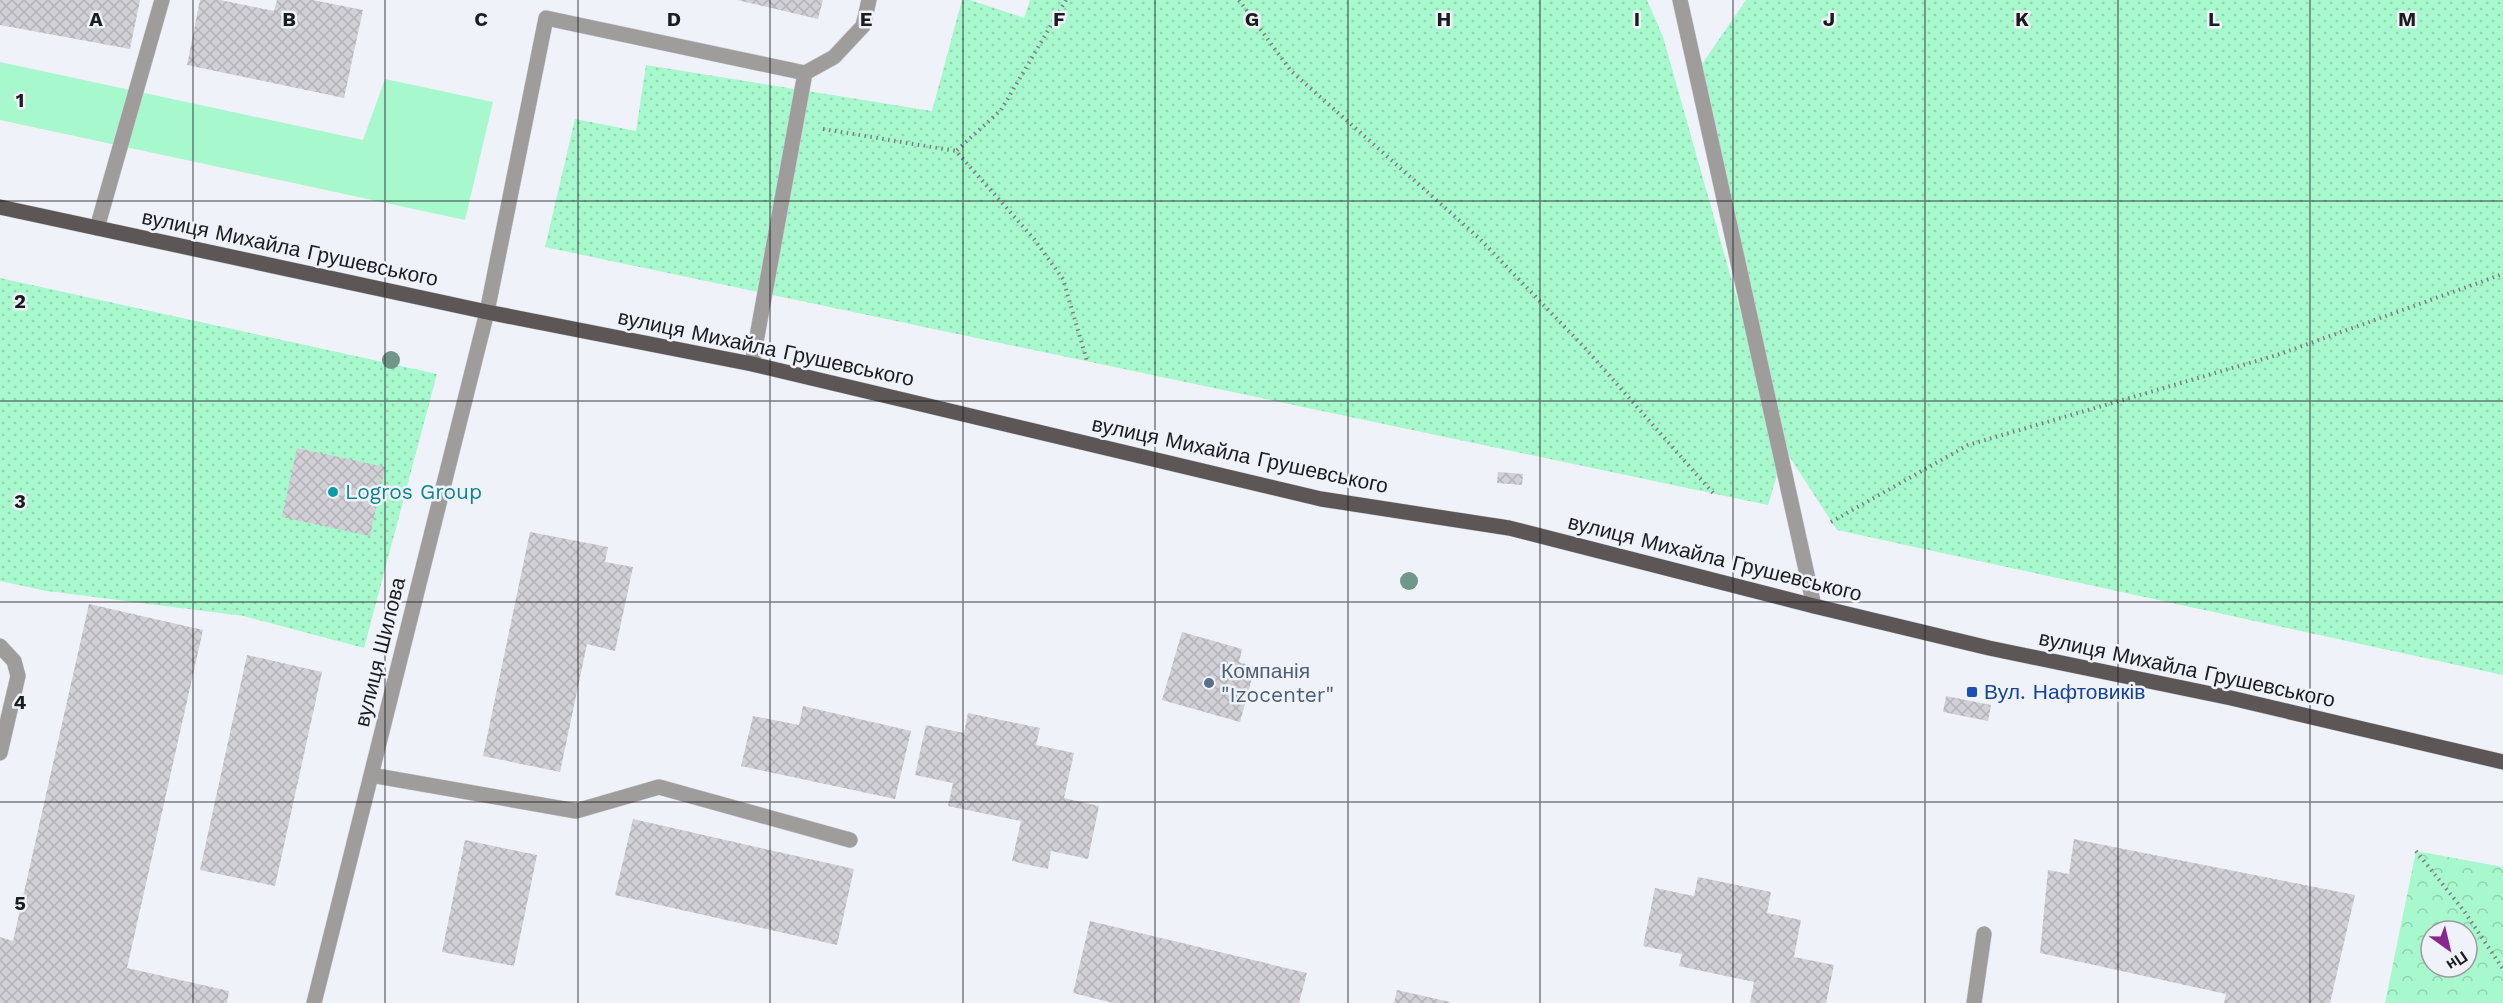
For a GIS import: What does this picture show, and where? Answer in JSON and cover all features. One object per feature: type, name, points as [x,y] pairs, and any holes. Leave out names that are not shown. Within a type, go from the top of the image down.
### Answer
[{"type":"main road","name":"вулиця Михайла Грушевського","points":[[0,207],[487,312],[752,364],[1321,499],[1509,528],[1989,648],[2500,757]]},
{"type":"street","points":[[97,228],[162,0]]},
{"type":"street","points":[[752,364],[805,73],[834,57],[864,26],[869,0]]},
{"type":"street","points":[[1680,0],[1814,606]]},
{"type":"street","name":"вулиця Шилова","points":[[314,1003],[487,312],[546,18],[805,73]]},
{"type":"street","points":[[0,646],[14,662],[18,676],[0,753]]},
{"type":"street","points":[[371,775],[576,811],[659,787],[850,840]]},
{"type":"street","points":[[1974,1003],[1984,934]]},
{"type":"path","points":[[956,151],[1001,110],[1066,0]]},
{"type":"path","points":[[1239,0],[1291,71],[1478,237],[1585,348],[1714,494]]},
{"type":"path","points":[[796,125],[956,151],[1034,239],[1064,279],[1087,362]]},
{"type":"path","points":[[1831,522],[1968,445],[2277,355],[2503,274]]},
{"type":"path","points":[[2416,851],[2464,911],[2503,969]]},
{"type":"green space","points":[[962,0],[970,0],[1024,18],[1030,0],[1647,0],[1663,37],[1782,458],[1768,505],[545,247],[575,119],[636,131],[646,65],[932,111]]},
{"type":"green space","points":[[1746,0],[2503,0],[2503,675],[1837,530],[1787,453],[1702,64]]},
{"type":"green space","points":[[0,62],[363,140],[385,79],[493,102],[465,220],[0,120]]},
{"type":"green space","points":[[0,278],[437,374],[364,648],[244,616],[47,591],[0,581]]},
{"type":"green space","points":[[2416,851],[2503,867],[2503,1003],[2385,1003]]},
{"type":"building","points":[[0,0],[140,0],[130,49],[0,25]]},
{"type":"building","points":[[200,0],[220,0],[274,11],[277,0],[313,0],[363,10],[344,98],[187,65]]},
{"type":"building","points":[[737,0],[823,0],[818,19]]},
{"type":"building","name":"Logros Group","points":[[297,448],[385,467],[370,536],[282,517]]},
{"type":"building","points":[[1498,472],[1523,474],[1522,485],[1497,483]]},
{"type":"building","points":[[530,532],[608,547],[605,562],[633,567],[615,651],[587,644],[560,772],[483,756]]},
{"type":"building","points":[[89,604],[203,630],[127,968],[229,991],[227,1003],[0,1003],[0,937],[13,941]]},
{"type":"building","name":"Компанія \"Izocenter\"","points":[[1182,632],[1242,649],[1239,662],[1255,667],[1240,722],[1162,700]]},
{"type":"building","points":[[247,655],[322,672],[275,886],[200,870]]},
{"type":"building","points":[[1946,696],[1991,705],[1988,721],[1943,712]]},
{"type":"building","points":[[803,706],[911,731],[895,799],[741,766],[753,716],[799,725]]},
{"type":"building","points":[[968,713],[1040,728],[1036,745],[1074,753],[1064,798],[1099,806],[1088,859],[1051,851],[1048,869],[1012,861],[1021,821],[948,806],[953,783],[915,775],[926,725],[964,733]]},
{"type":"building","points":[[633,819],[854,869],[837,945],[615,895]]},
{"type":"building","points":[[2074,839],[2355,895],[2330,1003],[2224,1003],[2226,994],[2040,953],[2048,870],[2069,874]]},
{"type":"building","points":[[465,840],[537,855],[514,966],[442,952]]},
{"type":"building","points":[[1698,877],[1771,892],[1767,913],[1801,920],[1794,957],[1834,965],[1826,1003],[1750,1003],[1754,982],[1679,966],[1682,954],[1643,946],[1655,888],[1694,896]]},
{"type":"building","points":[[1090,921],[1307,973],[1299,1003],[1113,1003],[1073,993]]},
{"type":"building","points":[[1397,990],[1450,1002],[1450,1003],[1394,1003]]},
{"type":"place","name":"Logros Group","points":[[333,492]]},
{"type":"place","name":"Компанія \"Izocenter\"","points":[[1209,683]]},
{"type":"place","name":"Вул. Нафтовиків","points":[[1972,692]]}]
